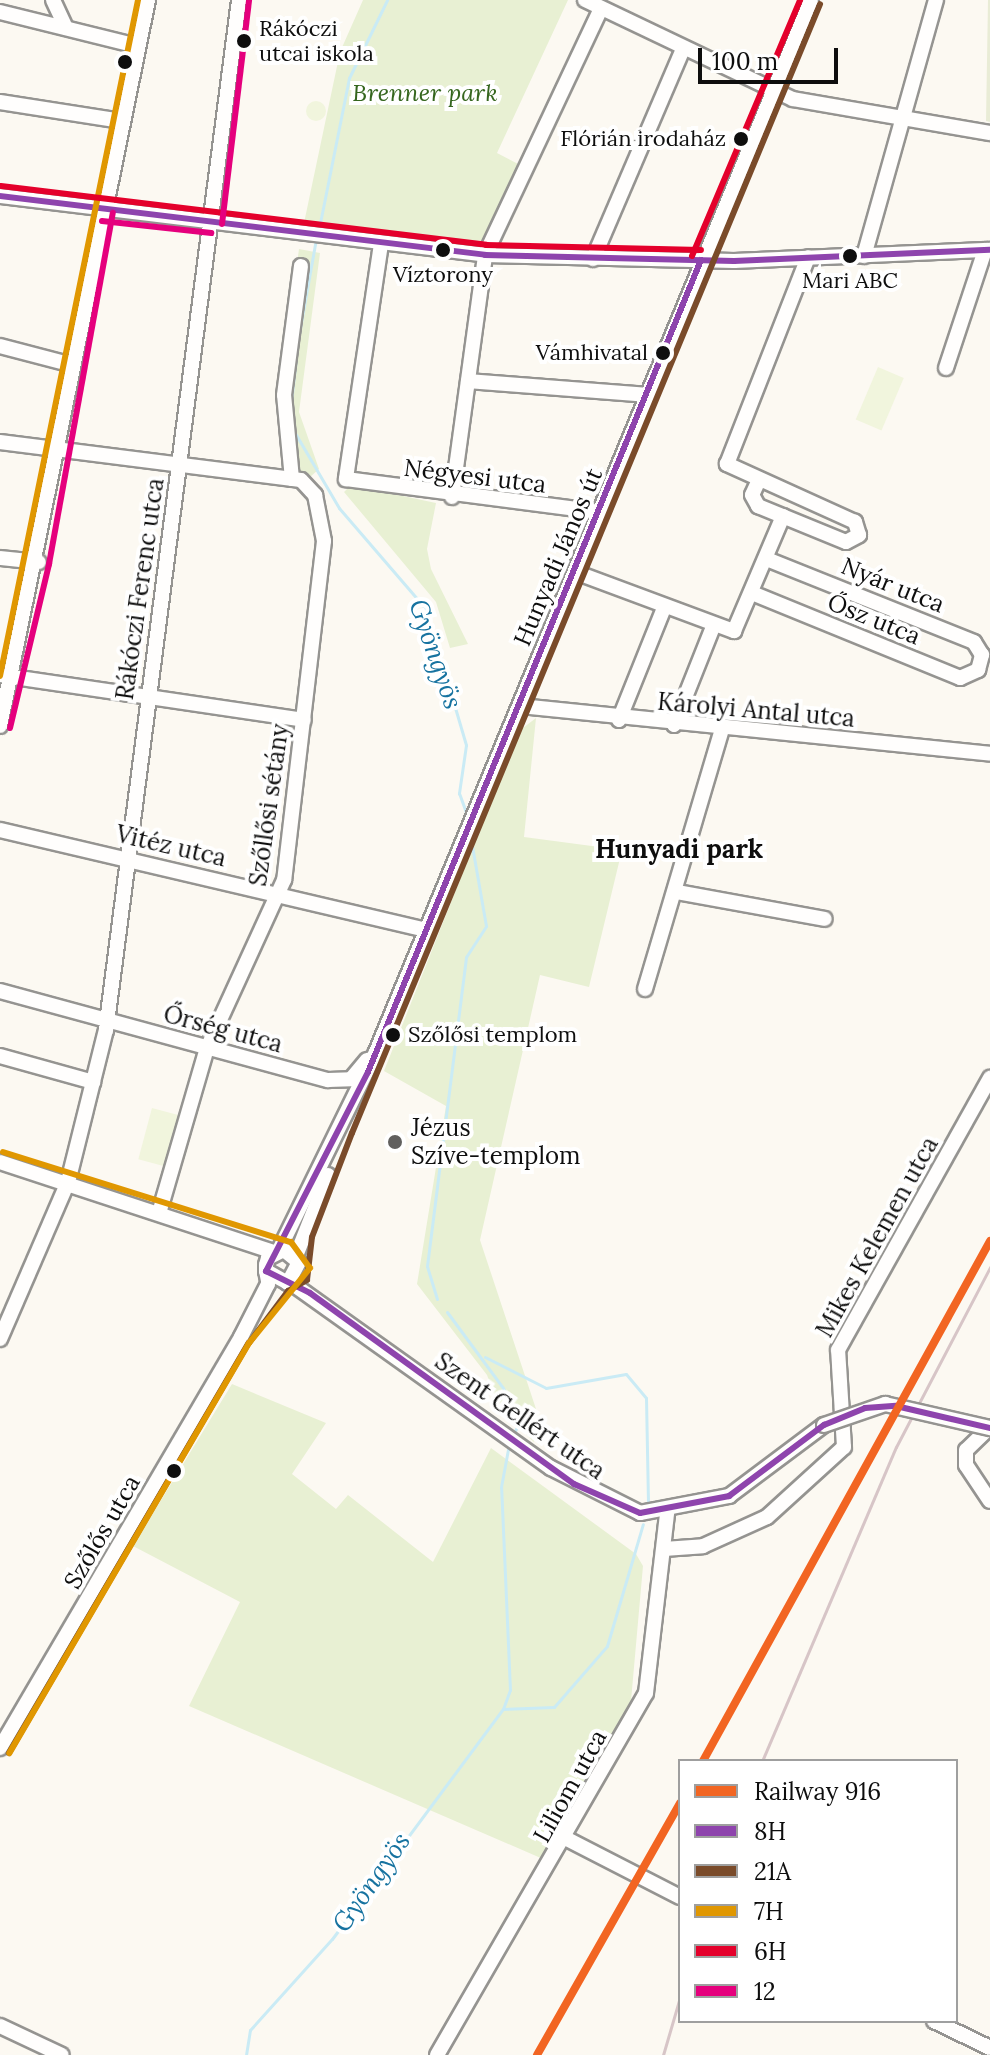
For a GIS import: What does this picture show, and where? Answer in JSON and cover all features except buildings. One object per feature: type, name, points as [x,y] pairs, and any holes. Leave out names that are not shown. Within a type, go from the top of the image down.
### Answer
[{"type":"street","points":[[53,0],[66,28]]},
{"type":"street","points":[[0,726],[7,677],[39,562],[56,450],[148,0]]},
{"type":"street","name":"Rákóczi Ferenc utca","points":[[0,1339],[68,1182],[107,1021],[146,696],[180,467],[239,0]]},
{"type":"street","points":[[585,0],[772,91],[990,133]]},
{"type":"street","name":"Hunyadi János út","points":[[296,1256],[346,1122],[811,0]]},
{"type":"street","points":[[864,256],[936,0]]},
{"type":"street","points":[[452,497],[485,255],[601,9]]},
{"type":"street","points":[[0,12],[137,46]]},
{"type":"street","points":[[593,259],[683,49]]},
{"type":"street","points":[[0,102],[122,121]]},
{"type":"street","points":[[0,196],[103,211],[485,255],[701,260],[987,250],[946,368]]},
{"type":"street","name":"Négyesi utca","points":[[381,244],[346,479],[452,497],[600,512]]},
{"type":"street","points":[[758,482],[753,500],[783,516],[852,542],[860,529],[855,522],[731,468],[727,457],[808,257]]},
{"type":"street","name":"Szőllősi sétány","points":[[160,1210],[207,1048],[280,895],[326,558],[300,482],[284,395],[301,266]]},
{"type":"street","points":[[0,346],[73,365]]},
{"type":"street","points":[[468,381],[648,395]]},
{"type":"street","points":[[0,442],[300,482]]},
{"type":"street","points":[[575,572],[713,627],[739,626],[783,516]]},
{"type":"street","points":[[0,558],[39,562]]},
{"type":"street","name":"Nyár utca","points":[[766,559],[974,642],[982,655],[978,670]]},
{"type":"street","name":"Ősz utca","points":[[752,593],[960,678],[978,670]]},
{"type":"street","points":[[619,720],[664,608]]},
{"type":"street","points":[[674,725],[713,627]]},
{"type":"street","points":[[7,677],[304,720]]},
{"type":"street","name":"Károlyi Antal utca","points":[[520,706],[619,720],[990,754]]},
{"type":"street","points":[[645,989],[677,892],[722,729]]},
{"type":"street","name":"Vitéz utca","points":[[0,830],[128,857],[426,930]]},
{"type":"street","points":[[677,892],[825,919]]},
{"type":"street","name":"Őrség utca","points":[[0,991],[328,1080]]},
{"type":"street","points":[[328,1080],[351,1079],[376,1052]]},
{"type":"street","points":[[0,1056],[93,1082]]},
{"type":"street","name":"Mikes Kelemen utca","points":[[664,1549],[703,1546],[767,1517],[844,1447],[838,1350],[990,1078]]},
{"type":"street","points":[[328,1080],[342,1089],[346,1122]]},
{"type":"street","name":"Hunyadi János út","points":[[271,1260],[346,1122]]},
{"type":"street","points":[[0,1162],[160,1210],[207,1227],[271,1260],[296,1256],[290,1279]]},
{"type":"street","name":"Szent Gellért utca","points":[[271,1260],[290,1279],[598,1498],[640,1513],[667,1513],[741,1490],[824,1425],[880,1405],[990,1428]]},
{"type":"street","name":"Szőlős utca","points":[[0,1748],[241,1337],[268,1284],[271,1260]]},
{"type":"street","name":"Szőlős utca","points":[[241,1337],[290,1279]]},
{"type":"street","points":[[990,1428],[966,1450],[966,1465],[990,1501]]},
{"type":"street","name":"Liliom utca","points":[[437,2055],[567,1839],[646,1693],[667,1513]]},
{"type":"street","points":[[567,1839],[678,1896]]},
{"type":"street","points":[[938,2023],[990,2048]]},
{"type":"street","points":[[0,2026],[62,2055]]},
{"type":"green space","name":"Brenner park","points":[[363,0],[568,0],[497,153],[520,165],[484,246],[304,223],[340,52]]},
{"type":"green space","points":[[990,0],[990,122],[986,121]]},
{"type":"green space","points":[[316,101],[323,104],[326,111],[323,118],[316,121],[309,118],[306,111],[309,104]]},
{"type":"green space","points":[[299,249],[320,253],[299,412],[319,469],[309,478],[286,470],[278,399]]},
{"type":"green space","points":[[878,367],[904,378],[882,430],[856,419]]},
{"type":"green space","points":[[351,485],[436,503],[427,549],[431,569],[468,644],[450,648],[436,602],[344,492]]},
{"type":"green space","points":[[536,718],[524,837],[622,850],[589,987],[540,975],[480,1240],[539,1418],[534,1442],[500,1411],[487,1375],[417,1284],[446,1106],[384,1071],[519,731]]},
{"type":"green space","points":[[152,1108],[178,1115],[164,1166],[138,1159]]},
{"type":"green space","points":[[232,1384],[326,1423],[292,1474],[336,1509],[348,1495],[433,1562],[491,1448],[636,1554],[643,1566],[631,1701],[543,1859],[189,1706],[240,1602],[133,1546]]},
{"type":"waterway","name":"Gyöngyös","points":[[319,228],[349,78],[387,0]]},
{"type":"waterway","name":"Gyöngyös","points":[[299,334],[316,239]]},
{"type":"waterway","name":"Gyöngyös","points":[[291,402],[296,358]]},
{"type":"waterway","name":"Gyöngyös","points":[[295,433],[339,508],[426,609],[466,745],[459,793],[468,818]]},
{"type":"waterway","name":"Gyöngyös","points":[[437,1299],[427,1266],[466,957],[486,926],[471,840]]},
{"type":"waterway","name":"Gyöngyös","points":[[447,1312],[503,1388],[519,1423],[512,1437]]},
{"type":"waterway","name":"Gyöngyös","points":[[485,1357],[546,1388],[626,1374],[646,1398],[648,1501]]},
{"type":"waterway","name":"Gyöngyös","points":[[246,2055],[250,2030],[332,1939],[503,1709],[510,1690],[501,1487],[509,1444]]},
{"type":"waterway","name":"Gyöngyös","points":[[503,1709],[554,1707],[607,1646],[643,1524]]},
{"type":"railway","points":[[763,1759],[896,1447],[990,1267]]},
{"type":"railway","points":[[663,2055],[678,2004]]},
{"type":"rail line","name":"916","points":[[704,1759],[990,1241]]},
{"type":"rail line","name":"916","points":[[537,2055],[678,1807]]},
{"type":"transit line","name":"7H","points":[[0,676],[138,0]]},
{"type":"transit line","name":"6H","points":[[692,256],[800,0]]},
{"type":"transit line","name":"12","points":[[222,224],[249,1]]},
{"type":"transit line","name":"21A","points":[[9,1753],[249,1343],[288,1291],[307,1280],[312,1237],[352,1133],[820,4]]},
{"type":"transit line","name":"6H","points":[[1,186],[486,245],[701,250]]},
{"type":"transit line","name":"8H","points":[[0,196],[485,255],[734,261],[990,250]]},
{"type":"transit line","name":"12","points":[[10,728],[49,564],[113,213]]},
{"type":"transit line","name":"12","points":[[102,221],[211,233]]},
{"type":"transit line","name":"8H","points":[[701,260],[368,1072],[266,1271],[310,1293],[574,1484],[640,1513],[729,1496],[824,1425],[865,1408],[896,1406],[990,1428]]},
{"type":"transit line","name":"7H","points":[[3,1152],[291,1242],[310,1268],[249,1343],[9,1753]]},
{"type":"place","name":"Rákóczi utcai iskola","points":[[244,41]]},
{"type":"place","name":"Flórián irodaház","points":[[741,139]]},
{"type":"place","name":"Víztorony","points":[[443,250]]},
{"type":"place","name":"Mari ABC","points":[[850,256]]},
{"type":"place","name":"Vámhivatal","points":[[663,353]]},
{"type":"place","name":"Szőlősi templom","points":[[393,1035]]},
{"type":"place","name":"Jézus Szíve-templom","points":[[395,1142]]},
{"type":"district","name":"Hunyadi park","points":[[679,849]]}]
